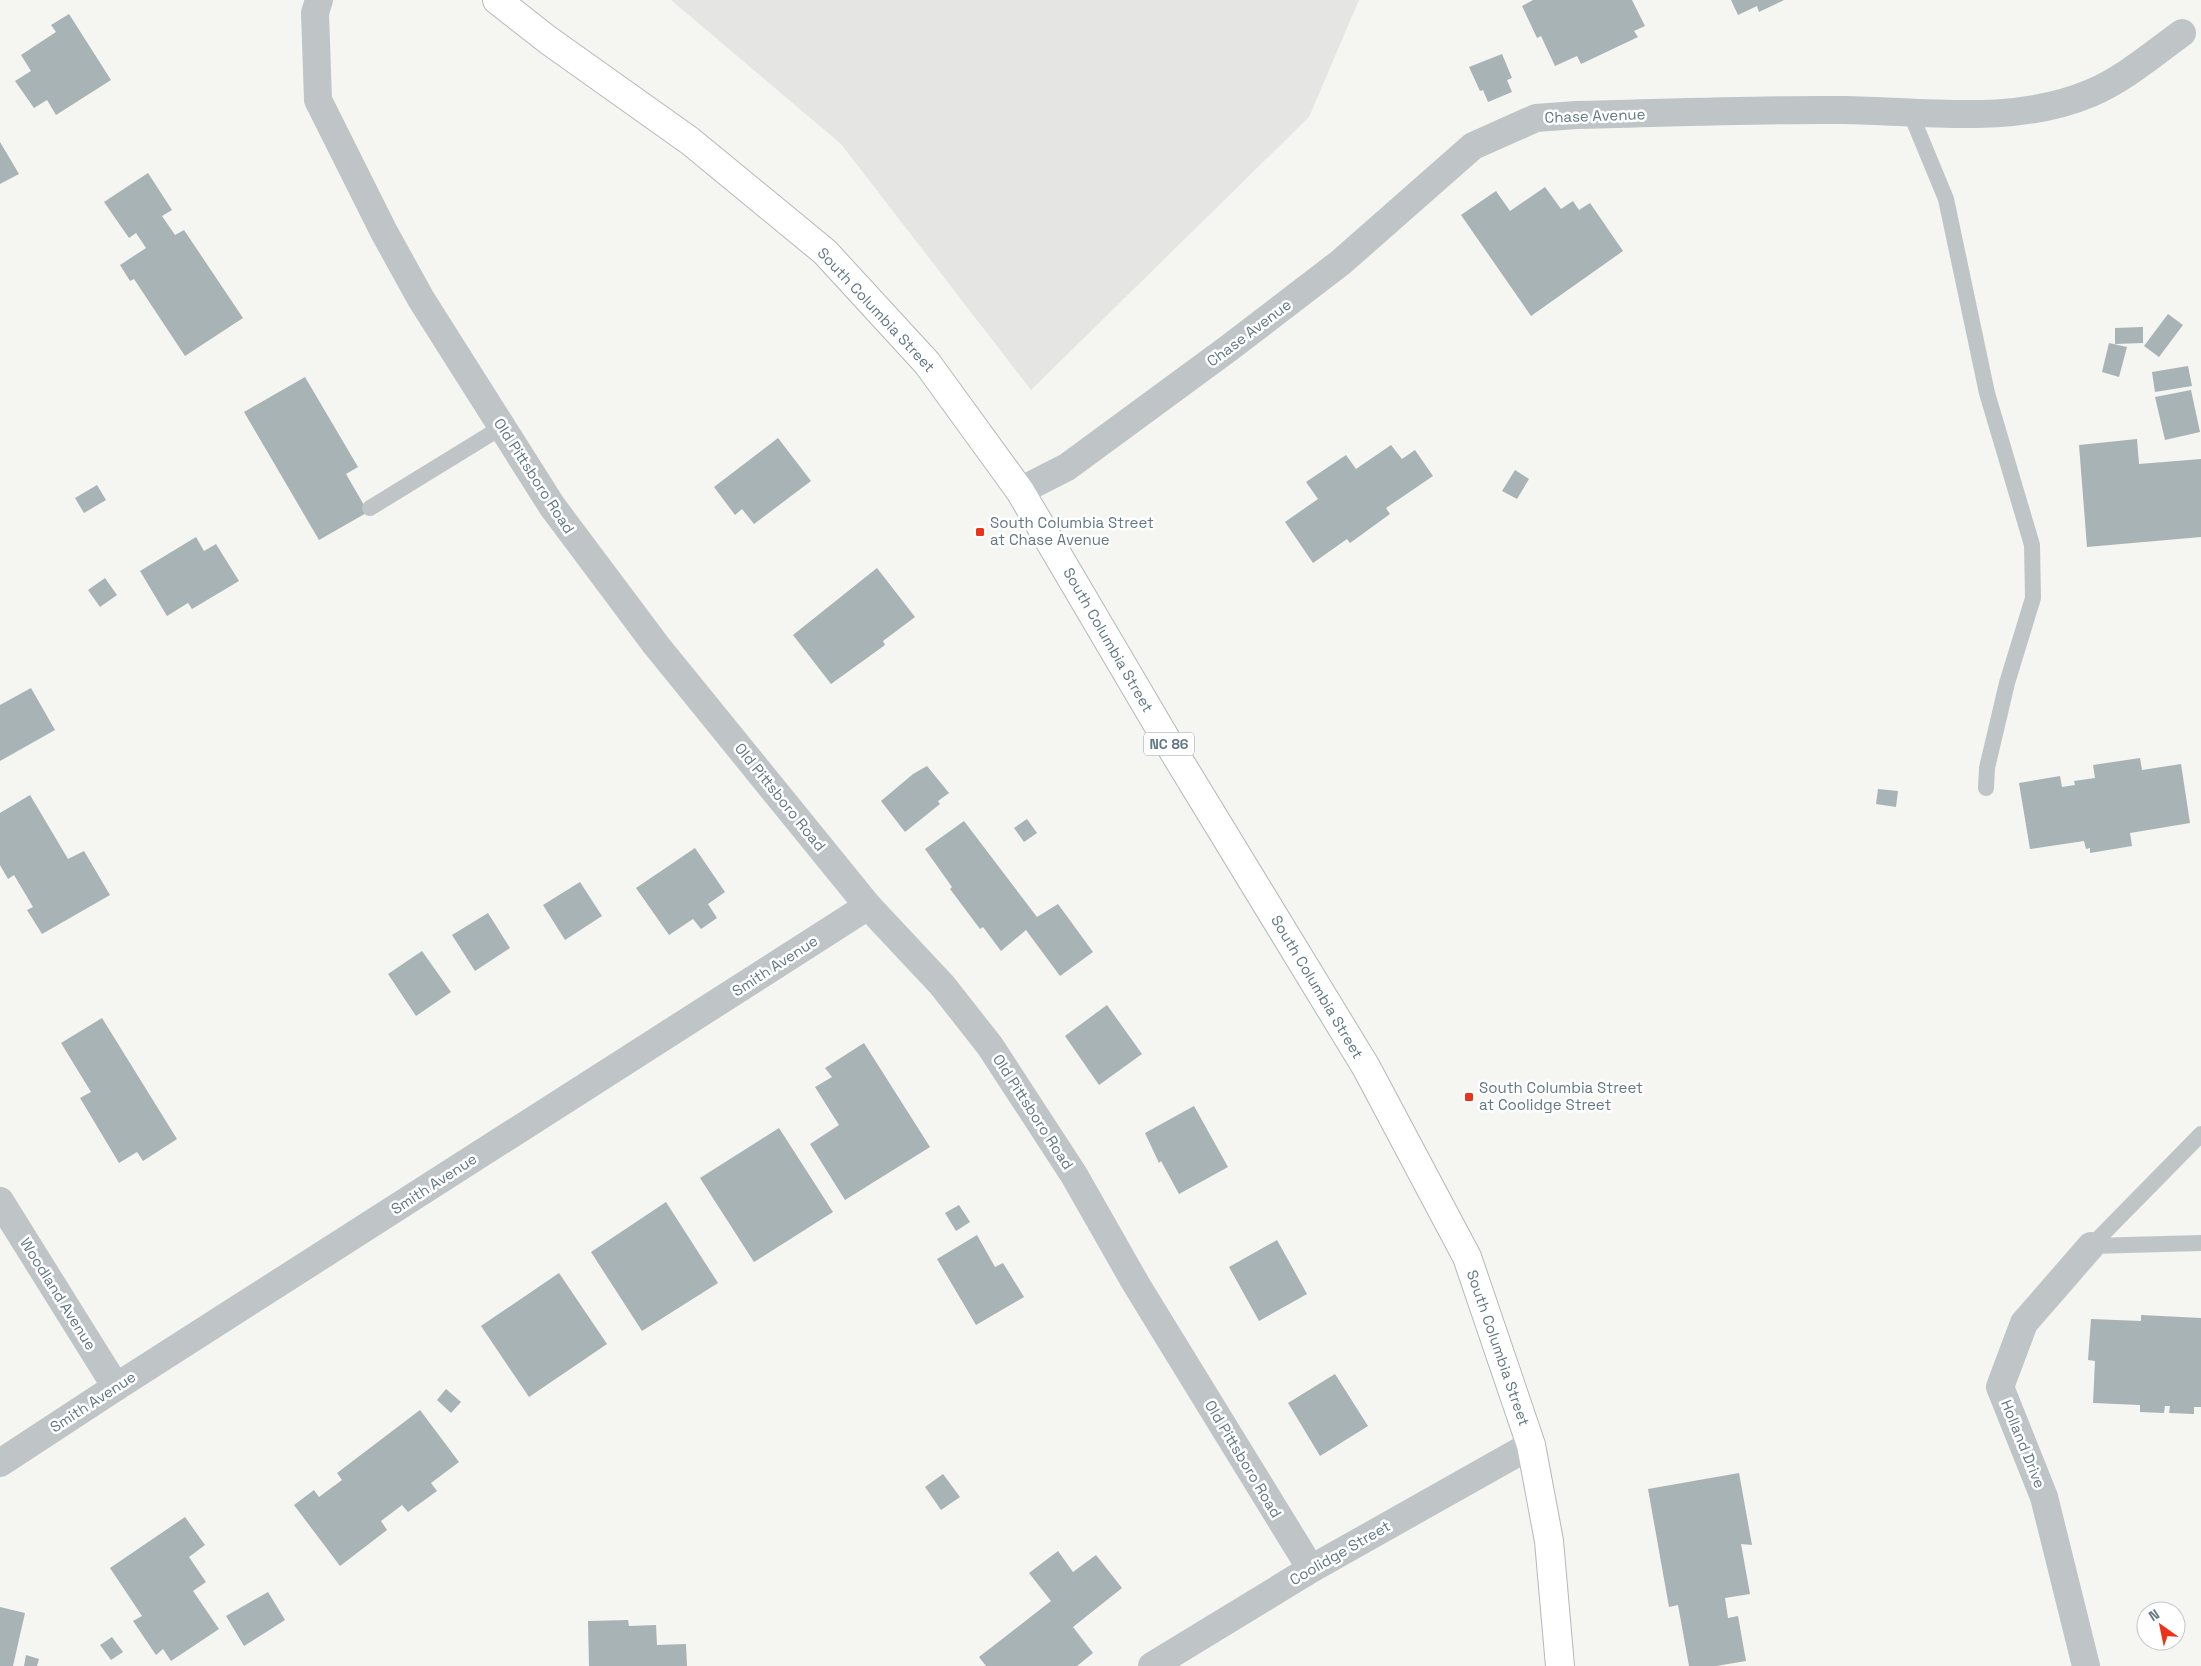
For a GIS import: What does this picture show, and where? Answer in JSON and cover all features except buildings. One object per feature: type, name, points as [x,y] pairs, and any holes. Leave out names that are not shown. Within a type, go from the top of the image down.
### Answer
[{"type":"main road","name":"South Columbia Street","points":[[497,0],[548,40],[690,141],[825,252],[927,364],[1020,491],[1169,744],[1366,1067],[1466,1257],[1531,1445],[1549,1541],[1560,1666]]},
{"type":"street","name":"Old Pittsboro Road","points":[[319,0],[315,13],[318,100],[393,249],[421,299],[552,506],[656,645],[868,906],[942,985],[990,1046],[1074,1175],[1136,1284],[1311,1569]]},
{"type":"street","name":"Chase Avenue","points":[[1020,491],[1067,467],[1244,337],[1340,263],[1473,146],[1536,118],[1576,115],[1824,110],[1993,115],[2042,108],[2091,93],[2129,72],[2182,33]]},
{"type":"street","name":"Smith Avenue","points":[[0,1463],[868,906]]},
{"type":"street","name":"Woodland Avenue","points":[[0,1201],[116,1387]]},
{"type":"street","name":"Holland Drive","points":[[2086,1666],[2044,1497],[2000,1388],[2024,1322],[2090,1246]]},
{"type":"street","name":"Coolidge Street","points":[[1152,1666],[1311,1569],[1531,1445]]},
{"type":"lane","points":[[1910,112],[1946,199],[1987,393],[2032,545],[2033,598],[2007,684],[1987,768],[1986,788]]},
{"type":"lane","points":[[370,508],[502,427]]},
{"type":"lane","points":[[2090,1246],[2201,1134]]},
{"type":"lane","points":[[2090,1246],[2201,1243]]},
{"type":"shaded area","points":[[671,0],[1359,0],[1309,117],[1031,390],[841,144]]},
{"type":"place","name":"South Columbia Street at Chase Avenue","points":[[980,532]]},
{"type":"place","name":"South Columbia Street at Coolidge Street","points":[[1469,1097]]}]
